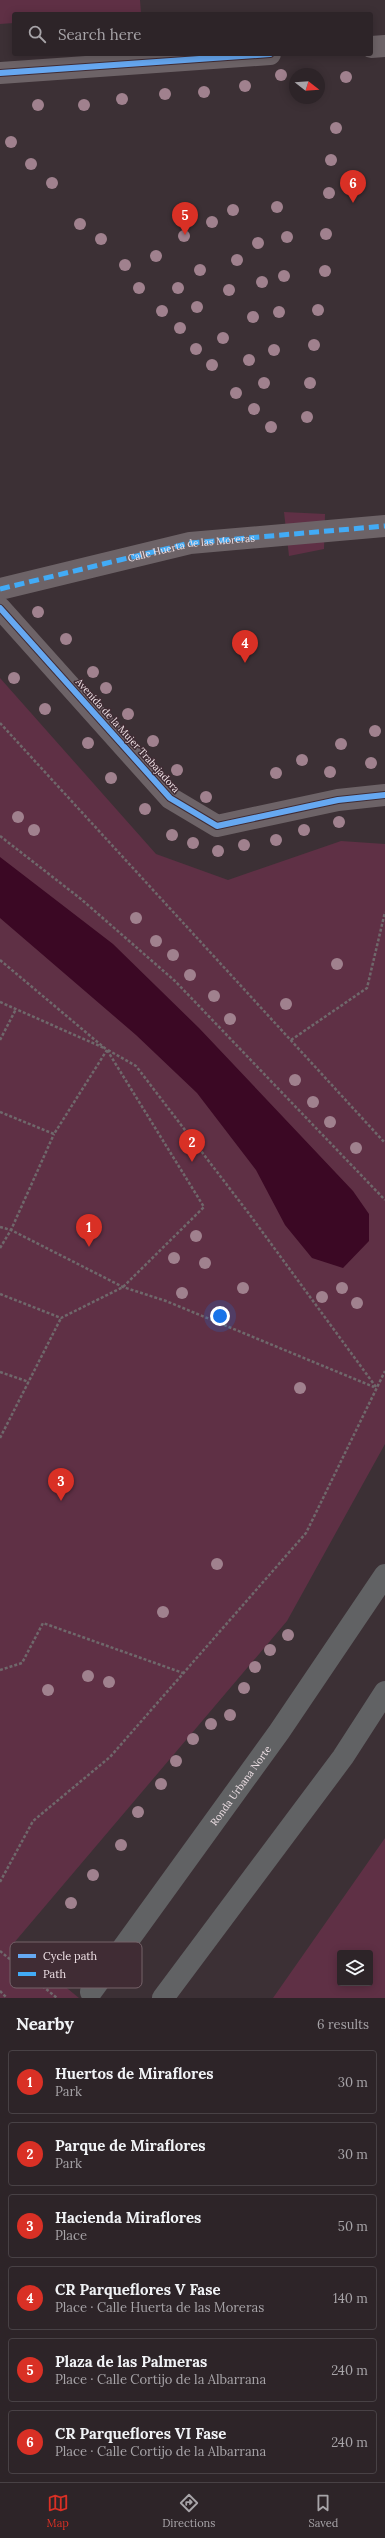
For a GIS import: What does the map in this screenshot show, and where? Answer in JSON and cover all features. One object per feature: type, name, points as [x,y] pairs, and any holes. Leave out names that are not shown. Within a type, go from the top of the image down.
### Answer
[{"type":"main road","name":"Ronda Urbana Norte","points":[[126,1942],[279,1732],[385,1575]]},
{"type":"main road","points":[[163,1998],[342,1757],[385,1692]]},
{"type":"main road","name":"Ronda Urbana Norte","points":[[90,1992],[93,1988]]},
{"type":"street","points":[[373,47],[385,46]]},
{"type":"street","points":[[0,73],[242,56]]},
{"type":"street","name":"Calle Huerta de las Moreras","points":[[0,589],[190,543],[385,526]]},
{"type":"street","name":"Avenida de la Mujer Trabajadora","points":[[0,608],[170,798],[217,826],[338,800],[385,794]]},
{"type":"path","points":[[0,723],[385,1143]]},
{"type":"path","points":[[0,836],[80,899],[175,981],[385,1200]]},
{"type":"path","points":[[290,1040],[367,988],[385,912]]},
{"type":"path","points":[[0,960],[107,1050],[204,1207],[123,1287],[62,1318],[0,1438]]},
{"type":"path","points":[[0,1002],[107,1050],[136,1066],[250,1215],[376,1387]]},
{"type":"path","points":[[0,1040],[16,1009]]},
{"type":"path","points":[[0,1248],[11,1230],[54,1134],[107,1050]]},
{"type":"path","points":[[0,1112],[54,1134]]},
{"type":"path","points":[[0,1227],[11,1230],[123,1287],[166,1301],[376,1387]]},
{"type":"path","points":[[0,1294],[62,1318]]},
{"type":"path","points":[[0,1882],[33,1821],[110,1757],[306,1533],[385,1371]]},
{"type":"path","points":[[0,1372],[29,1382]]},
{"type":"path","points":[[0,1670],[22,1663],[43,1623],[183,1673]]},
{"type":"path","points":[[0,1951],[10,1959]]},
{"type":"path","points":[[45,1988],[57,1998]]},
{"type":"path","points":[[0,1991],[7,1998]]},
{"type":"shaded area","points":[[0,0],[140,0],[141,12],[12,12],[12,23],[0,24]]},
{"type":"shaded area","points":[[284,512],[325,514],[324,549],[289,556]]},
{"type":"shaded area","points":[[0,678],[156,854],[228,880],[341,841],[385,844],[385,1444],[287,1621],[15,1942],[10,1942],[10,1988],[67,1988],[79,1998],[0,1998]]},
{"type":"shaded area","points":[[0,857],[113,944],[199,1028],[353,1191],[369,1214],[369,1241],[343,1268],[312,1258],[285,1225],[256,1170],[197,1093],[136,1035],[0,918]]},
{"type":"shaded area","points":[[385,1838],[385,1998],[273,1998]]},
{"type":"marked path","points":[[0,589],[190,543],[385,526]]},
{"type":"cycle path","points":[[0,73],[242,56]]},
{"type":"cycle path","points":[[0,608],[170,798],[217,826],[338,800],[385,795]]},
{"type":"place","name":"CR Parqueflores VI Fase","points":[[353,203]]},
{"type":"place","name":"Plaza de las Palmeras","points":[[185,235]]},
{"type":"place","name":"CR Parqueflores V Fase","points":[[245,663]]},
{"type":"place","name":"Parque de Miraflores","points":[[192,1162]]},
{"type":"place","name":"Huertos de Miraflores","points":[[89,1247]]},
{"type":"place","name":"Hacienda Miraflores","points":[[61,1501]]}]
